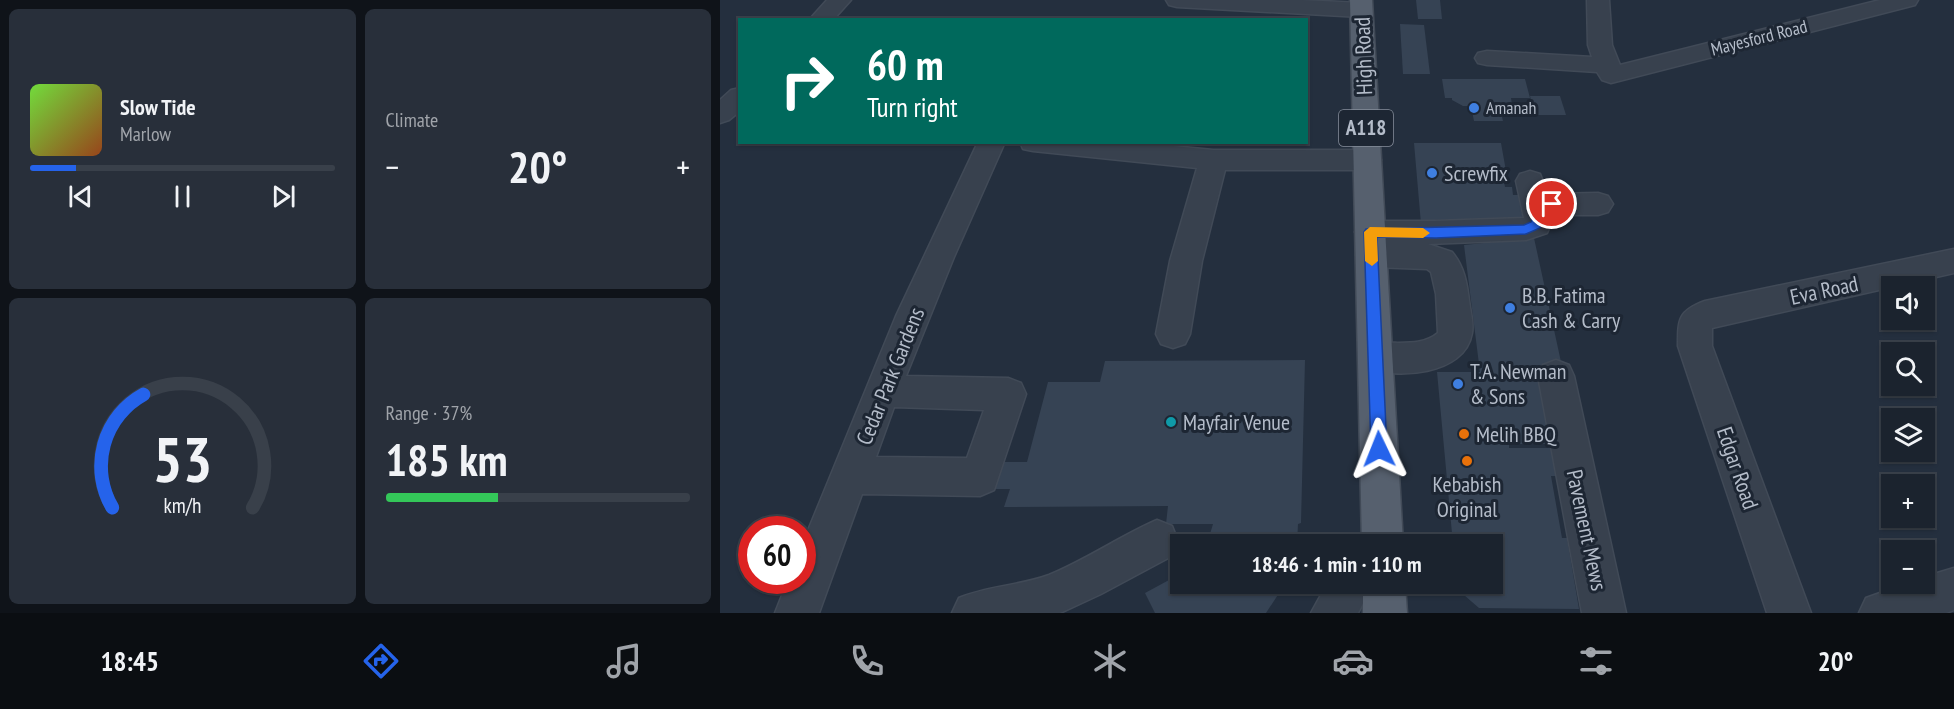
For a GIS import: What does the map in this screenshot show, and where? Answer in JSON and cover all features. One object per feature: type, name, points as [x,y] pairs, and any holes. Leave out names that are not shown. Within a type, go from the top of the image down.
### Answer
[{"type":"main road","name":"High Road","points":[[1361,5],[1376,357],[1381,534]]},
{"type":"main road","points":[[1384,594],[1385,613]]},
{"type":"street","points":[[822,18],[840,0]]},
{"type":"street","points":[[1177,0],[1361,5]]},
{"type":"street","points":[[1598,0],[1600,45],[1610,70]]},
{"type":"street","name":"Mayesford Road","points":[[1487,58],[1610,70],[1907,0]]},
{"type":"street","name":"Cedar Park Gardens","points":[[803,613],[850,475],[952,224],[991,144]]},
{"type":"street","points":[[1054,144],[1213,160],[1367,160]]},
{"type":"street","points":[[1173,334],[1186,261],[1213,160]]},
{"type":"street","points":[[1530,181],[1539,216]]},
{"type":"street","points":[[1371,244],[1436,233],[1526,229],[1536,225],[1543,207],[1552,204],[1598,204]]},
{"type":"street","points":[[1371,244],[1431,256],[1442,261],[1448,270],[1455,333],[1453,342],[1442,351],[1423,356],[1376,357]]},
{"type":"street","name":"Eva Road","points":[[1695,322],[1705,315],[1954,261]]},
{"type":"street","name":"Edgar Road","points":[[1695,322],[1695,346],[1789,613]]},
{"type":"street","name":"Pavement Mews","points":[[1556,376],[1604,613]]},
{"type":"street","points":[[850,475],[980,477],[1008,394],[884,391]]},
{"type":"street","points":[[974,613],[1010,609],[1033,602],[1157,542]]},
{"type":"street","points":[[1881,613],[1954,589]]},
{"type":"street","points":[[1333,613],[1345,594]]},
{"type":"building","points":[[1416,0],[1440,0],[1442,19],[1418,19]]},
{"type":"building","points":[[1400,24],[1424,25],[1430,74],[1403,74]]},
{"type":"building","points":[[1442,79],[1525,79],[1530,98],[1511,98],[1512,105],[1499,105],[1503,121],[1474,121],[1471,106],[1463,106],[1452,98],[1445,98]]},
{"type":"building","points":[[1530,96],[1560,96],[1566,115],[1535,115]]},
{"type":"building","points":[[1414,143],[1501,143],[1506,171],[1502,171],[1505,187],[1512,187],[1513,195],[1518,195],[1523,218],[1435,220],[1436,224],[1421,224]]},
{"type":"building","points":[[1534,238],[1563,371],[1539,373],[1552,444],[1509,444],[1509,448],[1553,448],[1557,476],[1551,476],[1562,538],[1567,538],[1579,609],[1479,608],[1463,594],[1503,594],[1503,534],[1452,534],[1437,372],[1480,372],[1464,245]]},
{"type":"building","name":"Mayfair Venue","points":[[1305,360],[1301,523],[1298,524],[1298,534],[1210,534],[1213,524],[1166,524],[1168,506],[1004,507],[1010,489],[995,489],[1003,462],[1027,462],[1048,382],[1100,382],[1105,361]]},
{"type":"building","points":[[1169,580],[1170,594],[1278,594],[1266,613],[1155,613],[1145,593]]},
{"type":"slow traffic","points":[[1372,261],[1370,232],[1423,233]]},
{"type":"place","name":"Amanah","points":[[1474,108]]},
{"type":"place","name":"Screwfix","points":[[1432,173]]},
{"type":"place","name":"B.B. Fatima Cash & Carry","points":[[1510,308]]},
{"type":"place","name":"T.A. Newman & Sons","points":[[1458,384]]},
{"type":"place","name":"Mayfair Venue","points":[[1171,422]]},
{"type":"place","name":"Melih BBQ","points":[[1464,434]]},
{"type":"place","name":"Kebabish Original","points":[[1467,461]]},
{"type":"route","points":[[1379,449],[1370,232],[1436,233],[1526,229],[1536,225],[1543,207],[1552,204]]}]
